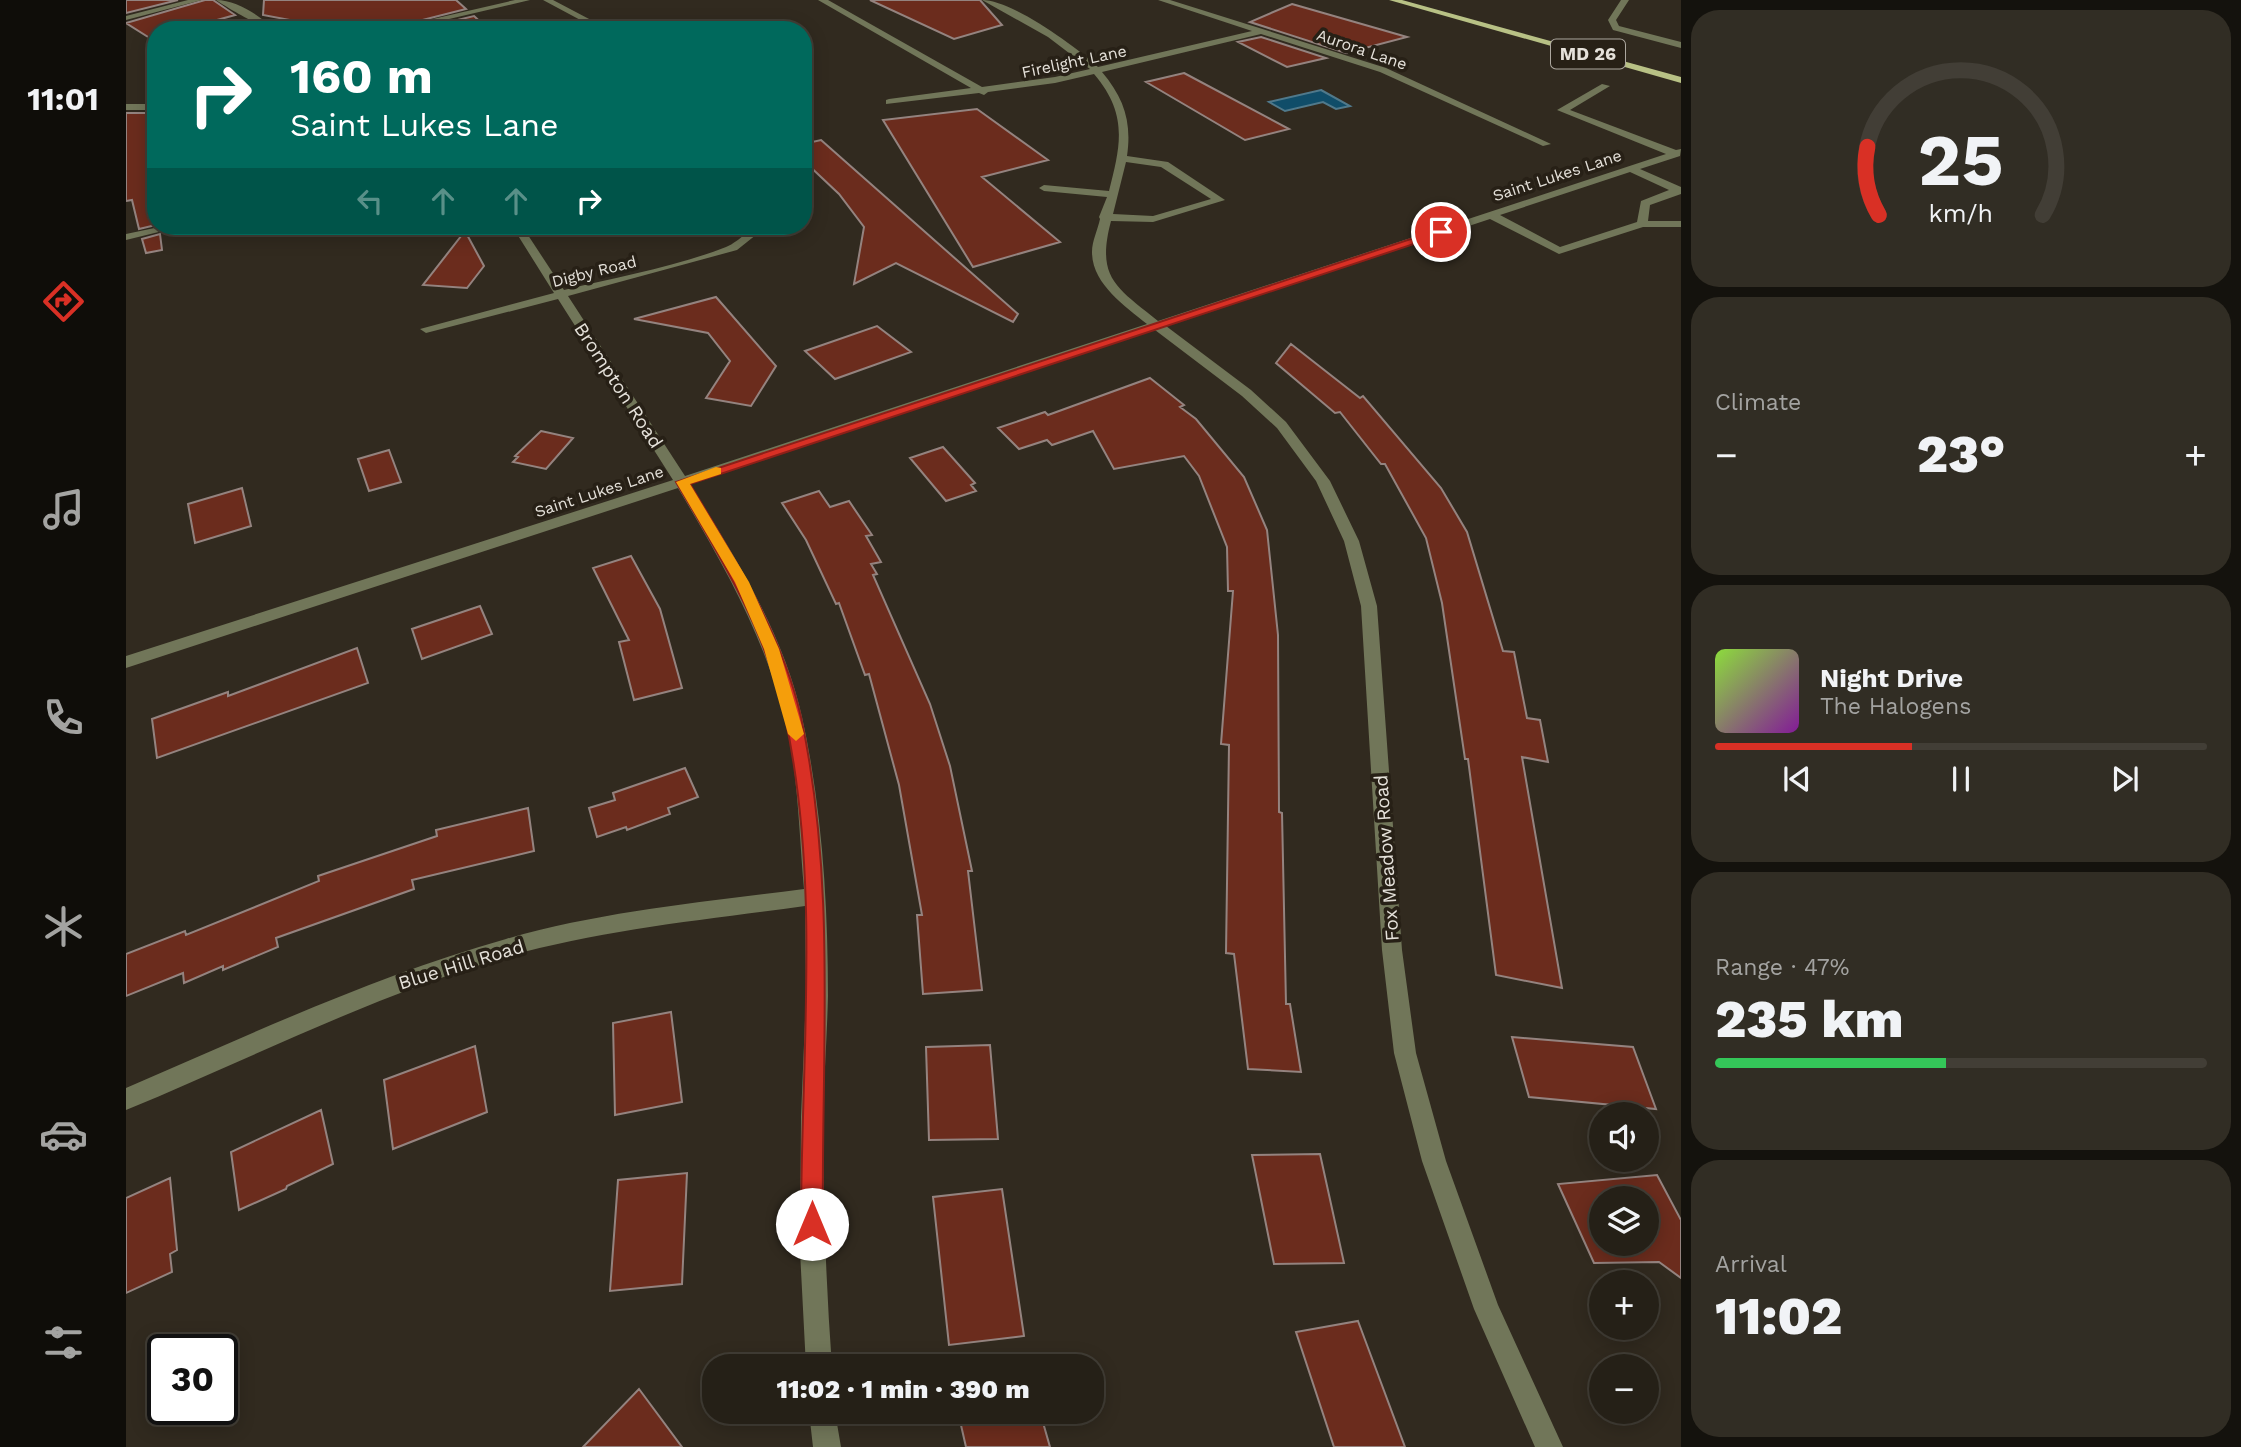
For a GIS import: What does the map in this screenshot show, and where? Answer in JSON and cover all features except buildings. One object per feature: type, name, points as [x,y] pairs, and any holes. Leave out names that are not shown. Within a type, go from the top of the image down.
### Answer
[{"type":"main road","name":"MD 26","points":[[1393,0],[1681,80]]},
{"type":"street","points":[[126,18],[198,0]]},
{"type":"street","points":[[220,0],[259,21]]},
{"type":"street","points":[[430,21],[526,0]]},
{"type":"street","points":[[547,0],[588,21]]},
{"type":"street","points":[[822,0],[984,92]]},
{"type":"street","name":"Fox Meadow Road","points":[[986,0],[1059,42],[1098,72],[1111,88],[1124,115],[1125,132],[1098,251],[1100,267],[1120,296],[1261,407],[1296,441],[1320,474],[1346,523],[1359,559],[1369,606],[1392,950],[1405,1053],[1434,1161],[1487,1309],[1549,1447]]},
{"type":"street","name":"Aurora Lane","points":[[1162,0],[1393,74],[1546,144]]},
{"type":"street","points":[[1625,0],[1612,20],[1616,28],[1681,46]]},
{"type":"street","name":"Firelight Lane","points":[[889,102],[984,92],[1098,72],[1263,31]]},
{"type":"street","points":[[1605,86],[1562,110],[1679,153]]},
{"type":"street","points":[[126,107],[147,107]]},
{"type":"street","name":"Saint Lukes Lane","points":[[126,662],[682,482],[1679,153]]},
{"type":"street","points":[[1104,218],[1153,219],[1220,200],[1164,164],[1120,158]]},
{"type":"street","points":[[1632,169],[1680,190]]},
{"type":"street","points":[[1044,188],[1111,194]]},
{"type":"street","points":[[1642,224],[1645,203],[1680,190]]},
{"type":"street","points":[[1492,215],[1559,251],[1642,224],[1681,224]]},
{"type":"street","points":[[126,237],[147,233]]},
{"type":"street","name":"Brompton Road","points":[[523,235],[682,482],[742,582],[771,649],[793,716],[815,896],[817,996],[811,1116],[812,1238],[818,1354]]},
{"type":"street","name":"Digby Road","points":[[426,329],[704,258],[733,248],[750,235]]},
{"type":"street","name":"Blue Hill Road","points":[[126,1099],[410,977],[509,947],[611,925],[815,896]]},
{"type":"street","points":[[824,1424],[827,1447]]},
{"type":"water","points":[[1321,90],[1350,106],[1336,109],[1323,102],[1285,111],[1269,102]]},
{"type":"slow traffic","points":[[716,471],[682,482],[742,582],[771,649],[793,716],[796,734]]},
{"type":"route","points":[[812,1224],[811,1116],[817,996],[815,896],[793,716],[771,649],[742,582],[682,482],[1441,232]]}]
